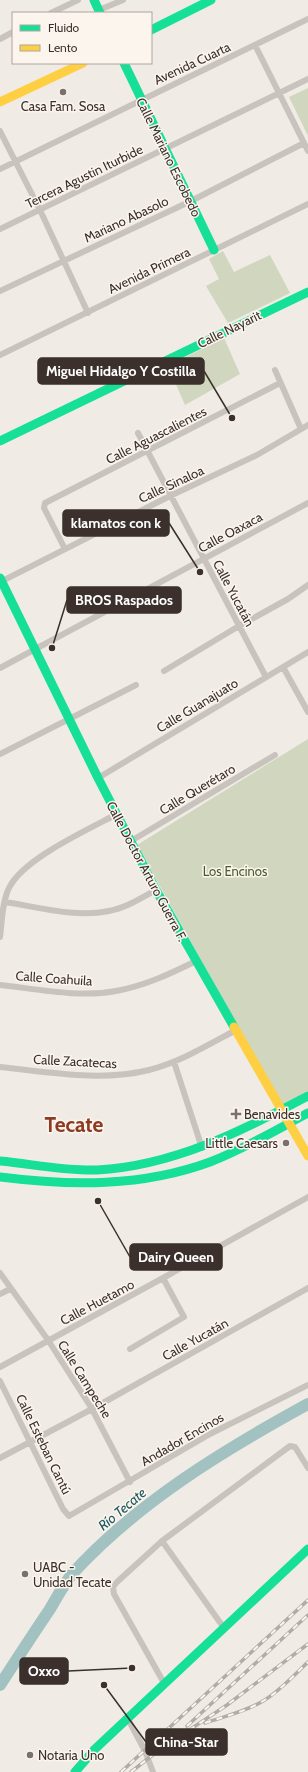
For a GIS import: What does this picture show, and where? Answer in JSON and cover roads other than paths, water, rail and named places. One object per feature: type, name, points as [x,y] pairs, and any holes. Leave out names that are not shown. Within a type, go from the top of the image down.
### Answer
[{"type":"street","points":[[53,12],[78,0]]},
{"type":"street","points":[[94,0],[99,11],[123,0]]},
{"type":"street","points":[[152,30],[211,0]]},
{"type":"street","name":"Avenida Cuarta","points":[[0,169],[308,19]]},
{"type":"street","points":[[0,38],[12,32]]},
{"type":"street","points":[[255,45],[308,151]]},
{"type":"street","points":[[0,102],[81,64]]},
{"type":"street","name":"Calle Mariano Escobedo","points":[[124,64],[214,250]]},
{"type":"street","name":"Tercera Agustin Iturbide","points":[[0,229],[308,80]]},
{"type":"street","points":[[0,132],[40,210],[88,312]]},
{"type":"street","name":"Mariano Abasolo","points":[[0,291],[191,201],[304,143]]},
{"type":"street","name":"Avenida Primera","points":[[0,355],[308,204]]},
{"type":"street","name":"Calle Nayarit","points":[[0,441],[308,292]]},
{"type":"street","points":[[275,370],[301,429]]},
{"type":"street","name":"Calle Aguascalientes","points":[[65,549],[44,508],[44,505],[47,502],[280,383]]},
{"type":"street","name":"Calle Sinaloa","points":[[1,581],[170,496],[257,455],[308,425]]},
{"type":"street","name":"Calle Yucatán","points":[[138,433],[266,677]]},
{"type":"street","name":"Calle Oaxaca","points":[[0,668],[308,503]]},
{"type":"street","name":"Calle Doctor Arturo Guerra F.","points":[[1,581],[116,814],[156,890],[308,1156]]},
{"type":"street","points":[[164,671],[238,626],[288,599],[308,585]]},
{"type":"street","name":"Calle Guanajuato","points":[[98,778],[308,652]]},
{"type":"street","points":[[283,667],[308,712]]},
{"type":"street","points":[[0,754],[136,685]]},
{"type":"street","name":"Calle Querétaro","points":[[131,841],[274,755]]},
{"type":"street","points":[[0,937],[5,902],[8,890],[14,879],[38,858],[116,814]]},
{"type":"street","points":[[5,902],[66,912],[91,913],[109,911],[130,904],[156,890]]},
{"type":"street","name":"Calle Coahuila","points":[[0,985],[83,993],[114,991],[147,983],[196,961]]},
{"type":"street","name":"Calle Zacatecas","points":[[0,1067],[100,1076],[121,1075],[149,1070],[174,1062],[236,1030]]},
{"type":"street","points":[[174,1062],[202,1148]]},
{"type":"street","points":[[0,1160],[90,1170],[109,1169],[156,1161],[202,1148],[231,1136],[308,1096]]},
{"type":"street","points":[[0,1177],[65,1184],[90,1184],[150,1179],[210,1162],[233,1153],[308,1113]]},
{"type":"street","name":"Calle Huetamo","points":[[0,1366],[164,1278],[308,1197]]},
{"type":"street","name":"Calle Campeche","points":[[0,1273],[48,1340],[92,1409],[130,1482]]},
{"type":"street","points":[[130,1349],[184,1317],[164,1278]]},
{"type":"street","name":"Calle Yucatán","points":[[0,1458],[92,1409],[308,1288]]},
{"type":"street","points":[[0,1294],[10,1289]]},
{"type":"street","name":"Calle Esteban Cantú","points":[[0,1381],[63,1509],[69,1516]]},
{"type":"street","name":"Andador Encinos","points":[[69,1516],[130,1482],[210,1434],[308,1384]]},
{"type":"street","points":[[164,1683],[114,1594],[113,1587],[162,1541],[290,1446],[295,1447],[308,1468]]},
{"type":"street","points":[[162,1541],[224,1628]]},
{"type":"street","points":[[75,1772],[95,1749],[308,1549]]},
{"type":"street","points":[[128,1719],[144,1747],[153,1772]]},
{"type":"waterway","name":"Río Tecate","points":[[0,1685],[73,1573],[98,1547],[125,1523],[183,1479],[245,1440],[308,1404]]},
{"type":"railway","points":[[121,1772],[308,1600]]},
{"type":"railway","points":[[187,1726],[308,1615]]},
{"type":"railway","points":[[131,1772],[159,1750],[227,1705],[308,1644]]},
{"type":"railway","points":[[205,1723],[242,1711],[263,1701],[281,1688],[308,1662]]},
{"type":"place","name":"Casa Fam. Sosa","points":[[63,92]]},
{"type":"place","name":"Miguel Hidalgo Y Costilla","points":[[232,418]]},
{"type":"place","name":"klamatos con k","points":[[200,572]]},
{"type":"place","name":"BROS Raspados","points":[[52,648]]},
{"type":"place","name":"Benavides","points":[[236,1114]]},
{"type":"place","name":"Little Caesars","points":[[286,1143]]},
{"type":"place","name":"Dairy Queen","points":[[98,1201]]},
{"type":"place","name":"UABC - Unidad Tecate","points":[[25,1574]]},
{"type":"place","name":"Oxxo","points":[[132,1668]]},
{"type":"place","name":"China-Star","points":[[104,1685]]},
{"type":"place","name":"Notaria Uno","points":[[30,1755]]},
{"type":"district","name":"Tecate","points":[[74,1125]]},
{"type":"park label","name":"Los Encinos","points":[[235,871]]}]
